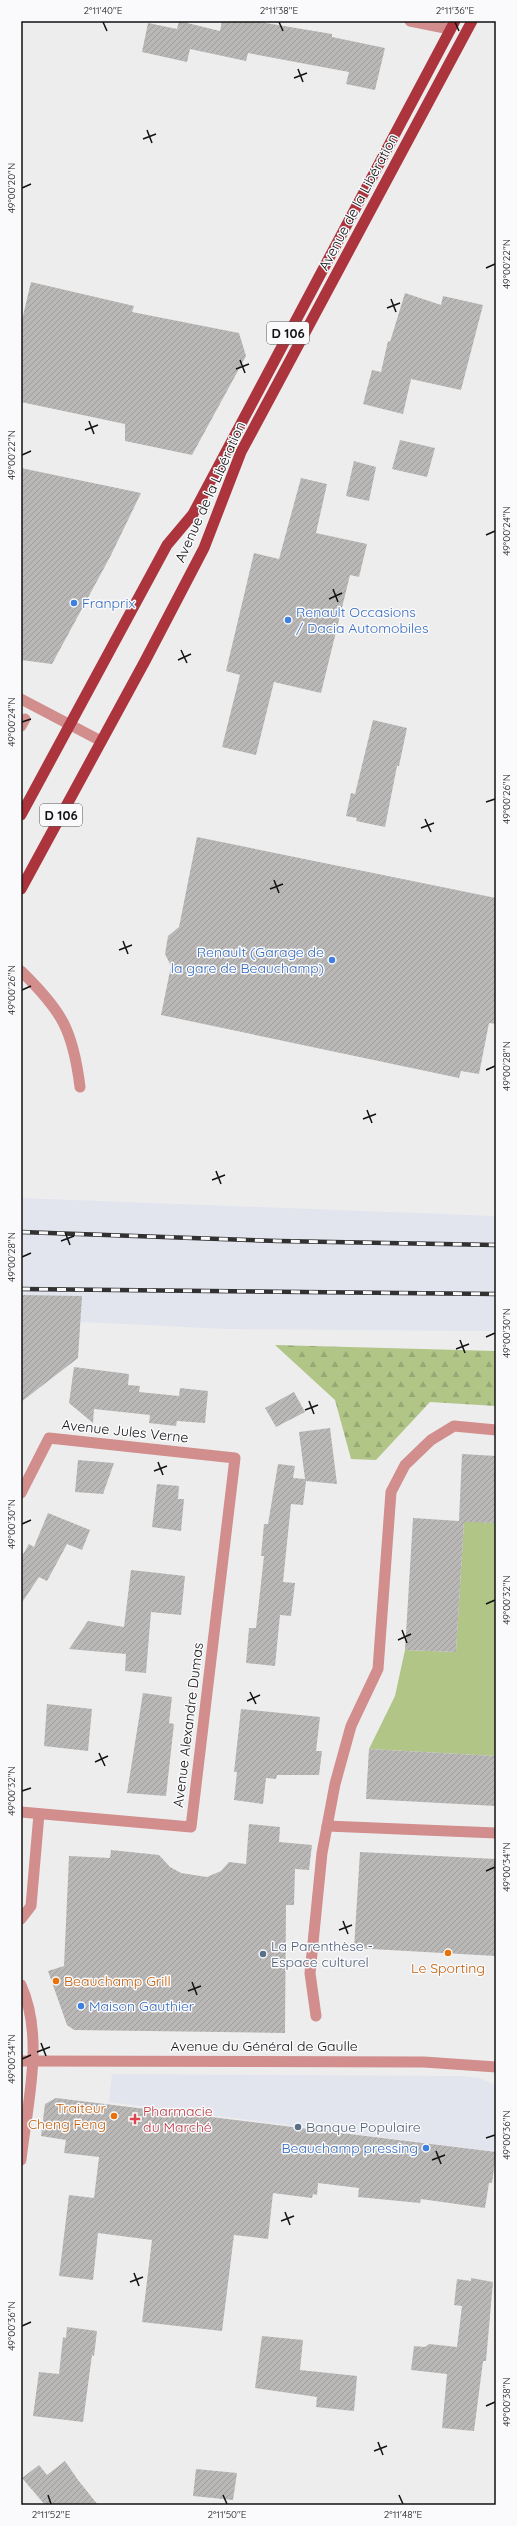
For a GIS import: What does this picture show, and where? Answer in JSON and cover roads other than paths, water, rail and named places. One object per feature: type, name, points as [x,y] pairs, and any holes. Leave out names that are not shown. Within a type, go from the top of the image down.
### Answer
[{"type":"main road","name":"Avenue de la Libération","points":[[21,890],[204,548],[241,452],[472,21]]},
{"type":"main road","name":"Avenue de la Libération","points":[[21,815],[167,545],[193,514],[452,25]]},
{"type":"street","points":[[410,21],[452,25],[463,37]]},
{"type":"street","points":[[21,699],[101,741]]},
{"type":"street","points":[[21,970],[48,998],[68,1028],[76,1055],[80,1087]]},
{"type":"street","points":[[316,2016],[310,1973],[322,1853],[335,1784],[351,1726],[378,1669],[391,1492],[404,1465],[431,1440],[454,1426],[496,1430]]},
{"type":"street","name":"Avenue Jules Verne","points":[[21,1493],[49,1438],[235,1458]]},
{"type":"street","name":"Avenue Alexandre Dumas","points":[[21,1812],[190,1827],[235,1458]]},
{"type":"street","points":[[21,1919],[31,1906],[39,1814]]},
{"type":"street","points":[[327,1826],[496,1833]]},
{"type":"street","points":[[21,1985],[28,2002],[34,2035],[26,2061],[21,2160]]},
{"type":"street","name":"Avenue du Général de Gaulle","points":[[26,2061],[424,2062],[496,2067]]},
{"type":"railway","points":[[21,1232],[278,1241],[496,1245]]},
{"type":"railway","points":[[21,1289],[496,1294]]},
{"type":"place","name":"Franprix","points":[[74,603]]},
{"type":"place","name":"Renault Occasions / Dacia Automobiles","points":[[288,620]]},
{"type":"place","name":"Renault (Garage de la gare de Beauchamp)","points":[[332,960]]},
{"type":"place","name":"Le Sporting","points":[[448,1953]]},
{"type":"place","name":"La Parenthèse - Espace culturel","points":[[263,1954]]},
{"type":"place","name":"Beauchamp Grill","points":[[56,1981]]},
{"type":"place","name":"Maison Gauthier","points":[[81,2006]]},
{"type":"place","name":"Traiteur Cheng Feng","points":[[114,2116]]},
{"type":"place","name":"Pharmacie du Marché","points":[[135,2119]]},
{"type":"place","name":"Banque Populaire","points":[[298,2127]]},
{"type":"place","name":"Beauchamp pressing","points":[[426,2148]]}]
